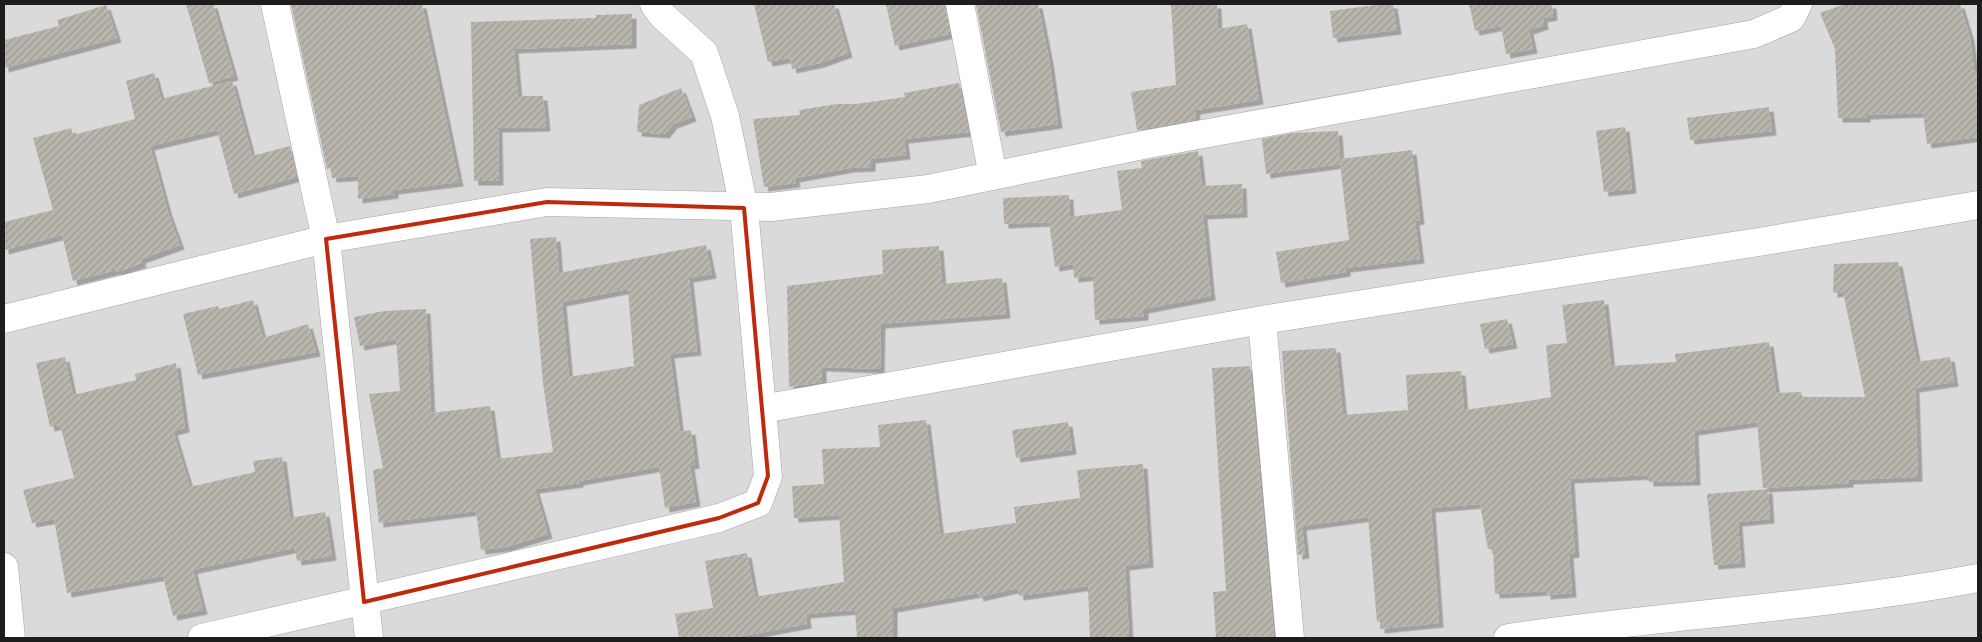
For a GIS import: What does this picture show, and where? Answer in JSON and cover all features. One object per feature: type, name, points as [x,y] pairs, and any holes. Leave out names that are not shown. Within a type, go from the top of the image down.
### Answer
[{"type":"street","points":[[275,4],[326,240],[369,638]]},
{"type":"street","points":[[202,638],[364,602],[719,518],[758,504],[768,476],[744,208],[725,116],[704,53],[662,15],[654,4]]},
{"type":"street","points":[[960,4],[992,176]]},
{"type":"street","points":[[4,319],[326,240],[547,202],[744,208],[771,207],[928,189],[1148,144],[1754,34],[1791,18],[1798,4]]},
{"type":"street","points":[[762,409],[1262,320],[1771,240],[1978,205]]},
{"type":"street","points":[[1262,320],[1290,638]]},
{"type":"street","points":[[4,567],[11,638]]},
{"type":"street","points":[[1508,638],[1575,628],[1901,592],[1978,578]]},
{"type":"highlighted area","points":[[547,202],[744,208],[768,476],[758,503],[719,518],[364,602],[326,239]]},
{"type":"shaded area","points":[[4,4],[1978,4],[1978,638],[4,638]]},
{"type":"building","points":[[186,4],[213,4],[234,76],[209,83]]},
{"type":"building","points":[[291,4],[422,4],[459,182],[394,190],[394,194],[358,199],[358,176],[332,178],[331,168],[327,169]]},
{"type":"building","points":[[754,4],[834,4],[848,53],[820,63],[792,69],[790,58],[768,62]]},
{"type":"building","points":[[886,4],[945,4],[950,34],[895,46]]},
{"type":"building","points":[[976,4],[1038,4],[1049,59],[1058,124],[1001,132]]},
{"type":"building","points":[[1171,4],[1217,4],[1218,29],[1247,24],[1259,100],[1196,110],[1195,120],[1137,130],[1131,92],[1176,85]]},
{"type":"building","points":[[1393,4],[1397,30],[1333,38],[1330,11]]},
{"type":"building","points":[[1469,4],[1552,4],[1553,16],[1543,18],[1544,25],[1529,30],[1533,49],[1506,54],[1501,26],[1475,31]]},
{"type":"building","points":[[1845,4],[1960,4],[1970,37],[1974,70],[1978,70],[1978,137],[1927,144],[1923,113],[1866,115],[1866,118],[1838,118],[1835,49],[1820,13]]},
{"type":"building","points":[[106,5],[117,38],[4,68],[4,40],[59,26],[57,20]]},
{"type":"building","points":[[632,14],[632,44],[514,49],[518,96],[543,96],[546,127],[498,128],[499,181],[474,181],[471,22],[596,18],[596,15]]},
{"type":"building","points":[[154,73],[161,99],[232,81],[252,156],[290,146],[297,177],[234,194],[217,130],[150,146],[168,212],[180,245],[141,259],[142,263],[117,272],[116,270],[73,281],[62,235],[4,250],[4,222],[53,210],[33,138],[71,128],[73,135],[135,119],[126,81]]},
{"type":"building","points":[[959,83],[969,132],[904,139],[906,155],[871,159],[871,167],[850,168],[795,178],[796,183],[764,187],[753,119],[800,115],[799,110],[837,104],[856,104],[905,97],[904,93]]},
{"type":"building","points":[[681,88],[692,117],[673,124],[665,134],[637,132],[639,105]]},
{"type":"building","points":[[1769,107],[1772,131],[1690,140],[1687,118]]},
{"type":"building","points":[[1625,127],[1632,189],[1604,192],[1596,131]]},
{"type":"building","points":[[1338,131],[1340,159],[1412,150],[1420,220],[1415,221],[1420,259],[1346,268],[1346,272],[1281,283],[1276,252],[1349,240],[1340,164],[1266,174],[1262,139],[1293,133]]},
{"type":"building","points":[[1198,151],[1202,186],[1242,184],[1243,213],[1203,215],[1211,296],[1144,309],[1144,316],[1095,320],[1093,276],[1074,278],[1073,264],[1055,267],[1049,222],[1004,224],[1003,198],[1069,195],[1070,217],[1122,210],[1117,171],[1142,168],[1141,161]]},
{"type":"building","points":[[556,237],[559,273],[706,245],[712,274],[689,278],[697,351],[670,354],[680,432],[691,430],[695,464],[690,465],[696,502],[665,508],[659,467],[579,481],[579,483],[535,489],[548,534],[506,547],[481,550],[476,511],[379,523],[373,470],[383,468],[369,394],[400,391],[396,339],[360,346],[354,317],[384,311],[426,309],[431,413],[490,406],[497,459],[553,452],[543,383],[530,239]],"holes":[[[628,289],[634,366],[569,377],[562,302]]]},
{"type":"building","points":[[939,246],[942,284],[1002,278],[1006,314],[881,324],[880,369],[822,367],[822,382],[789,387],[787,286],[883,274],[882,250]]},
{"type":"building","points":[[1898,262],[1917,362],[1950,357],[1954,382],[1915,388],[1918,477],[1849,480],[1849,483],[1763,488],[1757,422],[1694,431],[1696,481],[1649,482],[1649,475],[1570,479],[1575,553],[1569,554],[1572,593],[1546,595],[1546,591],[1495,594],[1493,549],[1488,549],[1480,504],[1431,508],[1439,623],[1380,629],[1380,621],[1377,622],[1368,517],[1302,526],[1305,554],[1298,555],[1282,351],[1336,348],[1343,415],[1408,410],[1406,375],[1461,371],[1464,410],[1534,400],[1551,397],[1546,345],[1567,343],[1562,305],[1604,300],[1611,366],[1676,362],[1675,354],[1769,342],[1776,393],[1801,392],[1802,397],[1865,397],[1843,292],[1833,293],[1834,264]]},
{"type":"building","points":[[253,300],[263,338],[308,324],[316,352],[198,375],[183,314],[218,306],[219,309]]},
{"type":"building","points":[[1507,319],[1513,344],[1485,349],[1480,324]]},
{"type":"building","points":[[65,357],[73,395],[136,380],[135,374],[176,363],[185,428],[173,431],[190,487],[255,472],[253,461],[282,457],[290,518],[325,512],[332,556],[297,561],[295,548],[195,569],[193,570],[203,610],[173,616],[163,576],[67,593],[54,519],[32,523],[23,490],[74,478],[60,425],[50,427],[36,363]]},
{"type":"building","points":[[1250,366],[1274,636],[1216,638],[1213,592],[1226,591],[1212,368]]},
{"type":"building","points":[[926,420],[940,534],[1016,523],[1014,507],[1080,498],[1077,470],[1143,464],[1149,563],[1125,566],[1129,636],[1090,638],[1088,586],[1019,596],[1018,588],[979,597],[978,593],[893,608],[893,638],[857,638],[855,610],[806,614],[807,624],[731,638],[679,638],[675,614],[713,608],[705,561],[747,553],[755,597],[844,582],[839,515],[794,518],[792,486],[824,484],[822,449],[880,447],[878,425]]},
{"type":"building","points":[[1068,422],[1072,450],[1016,458],[1012,430]]},
{"type":"building","points":[[1768,489],[1770,519],[1738,522],[1741,563],[1714,565],[1707,494]]}]
